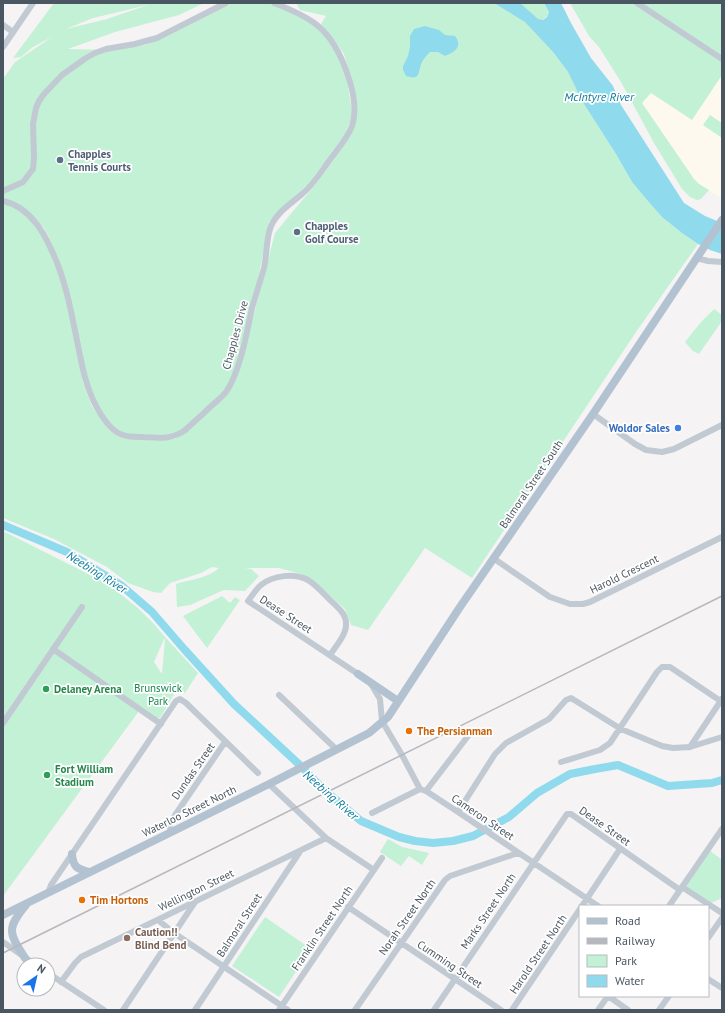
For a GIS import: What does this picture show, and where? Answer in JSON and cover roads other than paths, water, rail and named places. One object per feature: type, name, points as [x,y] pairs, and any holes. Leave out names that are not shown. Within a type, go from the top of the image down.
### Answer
[{"type":"main road","name":"Balmoral Street South","points":[[382,721],[388,716],[722,220]]},
{"type":"main road","points":[[358,674],[398,701]]},
{"type":"main road","name":"Waterloo Street North","points":[[3,915],[369,733],[382,721]]},
{"type":"main road","points":[[72,854],[72,862],[75,866],[89,872]]},
{"type":"main road","points":[[3,910],[27,902]]},
{"type":"main road","points":[[24,957],[13,939],[11,929],[13,922],[27,902]]},
{"type":"street","points":[[3,47],[32,3]]},
{"type":"street","points":[[3,191],[23,182],[32,169],[34,158],[33,124],[36,108],[44,94],[62,75],[80,62],[106,49],[135,44],[157,38],[226,3]]},
{"type":"street","name":"Chapples Drive","points":[[3,201],[10,202],[23,209],[42,230],[49,243],[62,274],[85,378],[100,414],[114,430],[120,434],[130,437],[169,438],[184,431],[225,392],[233,379],[243,348],[264,267],[269,231],[275,218],[313,182],[342,144],[353,124],[354,114],[352,90],[343,62],[334,43],[323,30],[310,20],[274,3]]},
{"type":"street","points":[[637,3],[722,59]]},
{"type":"street","points":[[3,25],[13,32]]},
{"type":"street","points":[[696,258],[722,262]]},
{"type":"street","points":[[592,414],[646,450],[662,452],[674,449],[722,425]]},
{"type":"street","name":"Harold Crescent","points":[[493,558],[550,597],[570,604],[583,604],[722,538]]},
{"type":"street","name":"Dease Street","points":[[330,655],[344,633],[346,620],[342,612],[317,587],[308,580],[288,576],[270,580],[262,584],[257,589],[248,601],[330,655],[372,685],[380,699],[382,721]]},
{"type":"street","points":[[3,723],[82,607]]},
{"type":"street","points":[[53,649],[161,724]]},
{"type":"street","points":[[561,762],[600,750],[607,746],[621,729],[657,672],[662,667],[670,667],[722,701],[690,747]]},
{"type":"street","points":[[279,695],[336,749]]},
{"type":"street","points":[[458,812],[495,754],[506,743],[550,719],[566,700],[571,698],[621,729],[662,746],[673,748],[690,747],[722,737]]},
{"type":"street","points":[[48,893],[51,885],[176,701],[180,699],[186,703],[258,773]]},
{"type":"street","points":[[372,813],[420,789],[382,721]]},
{"type":"street","points":[[426,791],[468,736]]},
{"type":"street","name":"Dundas Street","points":[[171,832],[168,824],[225,742]]},
{"type":"street","points":[[269,784],[326,838],[374,870]]},
{"type":"street","name":"Cameron Street","points":[[420,789],[426,791],[458,812],[596,905]]},
{"type":"street","name":"Dease Street","points":[[533,863],[567,814],[571,814],[620,849],[709,905]]},
{"type":"street","points":[[670,905],[722,829]]},
{"type":"street","name":"Wellington Street","points":[[62,982],[78,960],[326,838]]},
{"type":"street","points":[[583,905],[620,849]]},
{"type":"street","name":"Balmoral Street","points":[[195,1010],[300,851]]},
{"type":"street","name":"Norah Street North","points":[[355,1010],[445,880],[450,876],[518,853]]},
{"type":"street","name":"Franklin Street North","points":[[280,1008],[382,858]]},
{"type":"street","name":"Marks Street North","points":[[434,1010],[533,863]]},
{"type":"street","points":[[123,1010],[196,901]]},
{"type":"street","name":"Dease Street","points":[[709,905],[722,913]]},
{"type":"street","name":"Cumming Street","points":[[348,907],[501,1010]]},
{"type":"street","name":"Harold Street North","points":[[512,1010],[579,910]]},
{"type":"street","points":[[709,937],[722,918]]},
{"type":"street","points":[[158,920],[280,1008],[288,1010]]},
{"type":"street","points":[[3,942],[24,957]]},
{"type":"street","points":[[56,978],[104,1010]]},
{"type":"street","points":[[709,981],[722,988]]},
{"type":"street","points":[[598,1010],[607,997]]},
{"type":"street","points":[[609,997],[628,1010]]},
{"type":"street","points":[[659,1010],[668,997]]},
{"type":"water","name":"McIntyre River","points":[[494,3],[520,3],[538,19],[543,20],[547,17],[549,12],[544,3],[561,3],[591,58],[613,86],[621,105],[684,203],[705,216],[722,223],[722,254],[698,244],[662,217],[632,182],[582,101],[568,72],[553,52],[525,22]]},
{"type":"water","points":[[425,26],[439,30],[445,35],[455,36],[458,43],[457,49],[445,56],[438,52],[430,52],[422,62],[417,76],[406,76],[403,66],[408,56],[410,36],[414,29]]},
{"type":"waterway","name":"Neebing River","points":[[3,525],[67,552],[122,586],[152,612],[234,704],[303,768],[322,788],[361,821],[399,837],[433,843],[453,841],[473,836],[509,817],[537,793],[570,774],[595,769],[618,765],[668,786],[712,783],[722,780]]},
{"type":"railway","points":[[3,953],[722,596]]},
{"type":"place","name":"Chapples Tennis Courts","points":[[60,160]]},
{"type":"place","name":"Chapples Golf Course","points":[[297,232]]},
{"type":"place","name":"Woldor Sales","points":[[678,428]]},
{"type":"place","name":"Delaney Arena","points":[[46,689]]},
{"type":"place","name":"The Persianman","points":[[409,731]]},
{"type":"place","name":"Fort William Stadium","points":[[47,775]]},
{"type":"place","name":"Tim Hortons","points":[[82,900]]},
{"type":"place","name":"Caution!! Blind Bend","points":[[127,938]]},
{"type":"park label","name":"Brunswick Park","points":[[158,694]]}]
